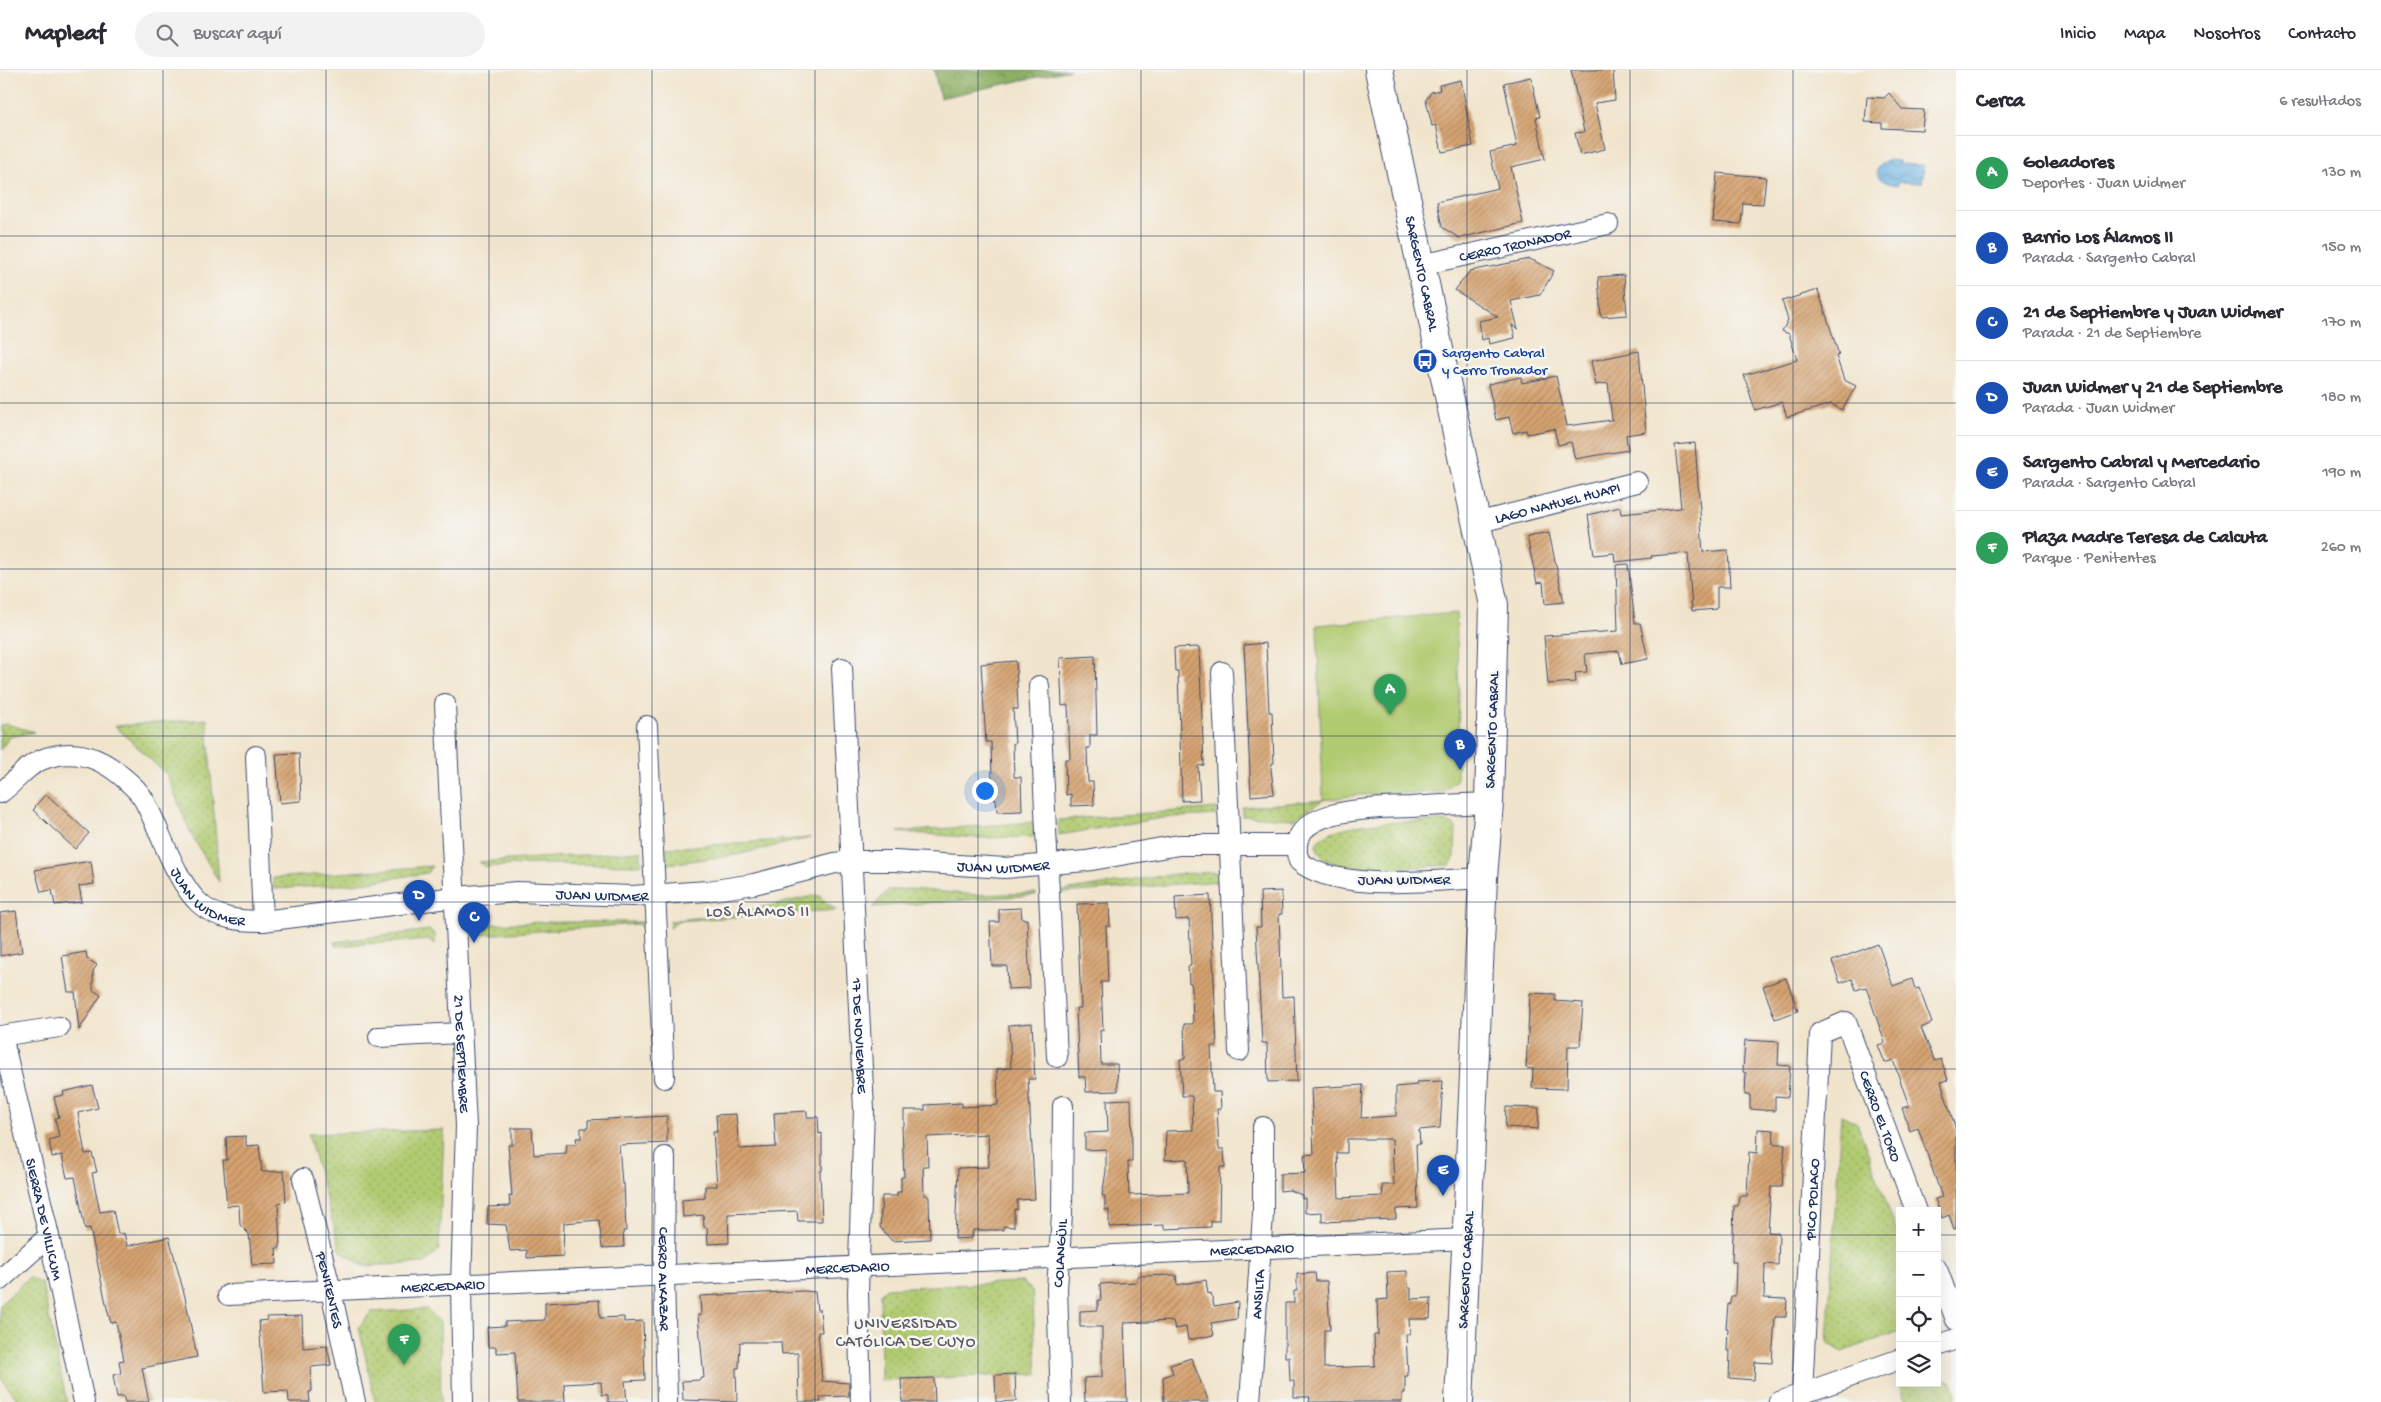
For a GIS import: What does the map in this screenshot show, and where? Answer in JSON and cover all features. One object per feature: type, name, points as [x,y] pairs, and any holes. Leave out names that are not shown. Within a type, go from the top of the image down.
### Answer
[{"type":"main road","name":"SARGENTO CABRAL","points":[[1385,71],[1421,265],[1495,617],[1488,803],[1459,1402]]},
{"type":"street","name":"CERRO TRONADOR","points":[[1421,265],[1608,224]]},
{"type":"street","name":"LAGO NAHUEL HUAPI","points":[[1476,523],[1638,482]]},
{"type":"street","name":"17 DE NOVIEMBRE","points":[[842,668],[864,1109],[859,1266],[861,1402]]},
{"type":"street","points":[[1222,672],[1239,1051]]},
{"type":"street","points":[[1040,686],[1057,1057]]},
{"type":"street","name":"21 DE SEPTIEMBRE","points":[[445,704],[466,1126],[461,1284],[463,1402]]},
{"type":"street","points":[[648,726],[664,1078]]},
{"type":"street","name":"JUAN WIDMER","points":[[0,793],[14,784],[25,770],[43,759],[54,756],[82,755],[105,762],[136,789],[144,800],[178,871],[199,903],[227,918],[246,921],[263,921],[456,897],[516,892],[656,895],[708,891],[746,885],[835,863],[852,861],[913,862],[987,868],[1086,861],[1179,845],[1230,844],[1297,853],[1322,875],[1368,881],[1483,878]]},
{"type":"street","points":[[256,756],[263,921]]},
{"type":"street","points":[[1297,853],[1300,834],[1310,824],[1337,813],[1360,809],[1488,803]]},
{"type":"street","name":"CERRO EL TORO","points":[[1846,1022],[1915,1207]]},
{"type":"street","name":"PICO POLACO","points":[[1802,1394],[1820,1033],[1846,1022]]},
{"type":"street","points":[[1,1036],[59,1028]]},
{"type":"street","points":[[378,1037],[461,1033]]},
{"type":"street","name":"SIERRA DE VILLICUM","points":[[1,1036],[49,1236],[84,1402]]},
{"type":"street","name":"COLANGÜIL","points":[[1061,1402],[1057,1289],[1062,1214],[1063,1106]]},
{"type":"street","name":"ANSILTA","points":[[1250,1402],[1262,1214],[1263,1127]]},
{"type":"street","name":"CERRO ALKAZAR","points":[[665,1157],[664,1275],[667,1402]]},
{"type":"street","name":"PENITENTES","points":[[303,1179],[332,1291],[355,1402]]},
{"type":"street","points":[[0,1280],[49,1236]]},
{"type":"street","name":"MERCEDARIO","points":[[228,1295],[1467,1239]]},
{"type":"street","points":[[1941,1280],[1956,1320]]},
{"type":"street","points":[[1941,1345],[1956,1339]]},
{"type":"street","points":[[1779,1402],[1896,1360]]},
{"type":"green space","points":[[934,70],[1070,70],[940,98]]},
{"type":"green space","points":[[1456,613],[1459,694],[1457,779],[1444,792],[1359,795],[1323,800],[1317,625]]},
{"type":"green space","points":[[207,719],[219,882],[191,834],[167,775],[115,726]]},
{"type":"green space","points":[[7,724],[34,732],[10,737],[0,750],[0,725]]},
{"type":"green space","points":[[1323,800],[1294,819],[1242,816],[1242,807]]},
{"type":"green space","points":[[1217,808],[1217,815],[1162,818],[1059,835],[1058,820]]},
{"type":"green space","points":[[1447,821],[1456,827],[1455,857],[1450,865],[1396,868],[1350,866],[1332,862],[1320,854],[1317,842],[1327,834],[1358,825]]},
{"type":"green space","points":[[1033,822],[1034,837],[978,838],[898,832]]},
{"type":"green space","points":[[810,838],[736,855],[667,864],[666,848]]},
{"type":"green space","points":[[641,851],[641,865],[534,864],[484,867],[479,862]]},
{"type":"green space","points":[[432,866],[427,873],[354,884],[274,889],[273,878]]},
{"type":"green space","points":[[1219,872],[1220,881],[1062,893],[1062,891],[1175,874]]},
{"type":"green space","points":[[911,889],[976,895],[1036,893],[1036,895],[873,907],[888,890]]},
{"type":"green space","points":[[818,895],[836,910],[677,921],[670,929],[670,921],[746,911]]},
{"type":"green space","points":[[644,922],[644,930],[638,924],[482,935],[482,929],[488,924]]},
{"type":"green space","points":[[429,930],[435,934],[435,944],[430,940],[335,946],[335,942]]},
{"type":"green space","points":[[1841,1115],[1857,1123],[1896,1229],[1896,1332],[1842,1352],[1827,1342]]},
{"type":"green space","points":[[444,1130],[439,1250],[425,1263],[363,1266],[341,1251],[308,1134]]},
{"type":"green space","points":[[29,1277],[42,1284],[67,1402],[19,1402],[0,1377],[0,1305]]},
{"type":"green space","points":[[1022,1282],[1032,1290],[1037,1374],[881,1380],[880,1294],[886,1288]]},
{"type":"green space","points":[[427,1309],[440,1322],[441,1402],[375,1402],[359,1327],[371,1312]]},
{"type":"green space","points":[[1941,1377],[1952,1383],[1956,1393],[1956,1402],[1906,1402],[1900,1388],[1941,1387]]},
{"type":"water","points":[[1887,160],[1899,161],[1900,164],[1924,165],[1922,183],[1898,182],[1898,185],[1881,180],[1877,172],[1878,168]]},
{"type":"building","points":[[1571,70],[1613,70],[1615,100],[1595,103],[1605,149],[1580,155],[1575,133],[1584,132]]},
{"type":"building","points":[[1531,77],[1540,117],[1536,118],[1545,159],[1511,167],[1523,223],[1459,238],[1442,227],[1437,202],[1498,188],[1490,152],[1517,146],[1504,83]]},
{"type":"building","points":[[1461,80],[1473,146],[1442,152],[1436,125],[1432,126],[1426,100],[1431,92],[1440,90],[1439,85]]},
{"type":"building","points":[[1889,93],[1902,109],[1924,110],[1922,130],[1882,128],[1882,123],[1865,122],[1867,97],[1884,98]]},
{"type":"building","points":[[1717,173],[1766,177],[1763,204],[1743,203],[1741,224],[1713,222]]},
{"type":"building","points":[[1530,259],[1554,271],[1540,295],[1511,301],[1518,329],[1512,325],[1515,338],[1489,344],[1488,338],[1482,340],[1479,321],[1498,317],[1455,290],[1470,271]]},
{"type":"building","points":[[1624,275],[1627,315],[1601,317],[1598,277]]},
{"type":"building","points":[[1818,290],[1839,355],[1836,356],[1844,380],[1856,386],[1842,410],[1831,404],[1787,417],[1782,402],[1755,410],[1744,375],[1797,360],[1789,334],[1782,331],[1788,320],[1782,301]]},
{"type":"building","points":[[1639,351],[1646,432],[1626,435],[1628,450],[1575,459],[1571,442],[1558,445],[1554,429],[1527,434],[1526,430],[1513,433],[1509,417],[1496,420],[1488,384],[1521,377],[1522,383],[1556,376],[1567,426],[1612,420],[1608,383],[1596,385],[1591,361]]},
{"type":"building","points":[[1695,443],[1703,552],[1728,550],[1730,587],[1717,587],[1717,609],[1692,611],[1688,553],[1651,556],[1652,558],[1615,562],[1614,553],[1594,555],[1588,515],[1620,507],[1621,514],[1681,508],[1675,445]]},
{"type":"building","points":[[1549,533],[1564,602],[1545,604],[1543,582],[1537,583],[1527,537]]},
{"type":"building","points":[[1628,564],[1635,623],[1640,623],[1648,659],[1622,664],[1619,651],[1585,654],[1587,672],[1575,673],[1576,682],[1548,684],[1544,636],[1618,631],[1616,565]]},
{"type":"building","points":[[1266,643],[1269,712],[1272,712],[1274,763],[1272,763],[1271,769],[1274,794],[1251,796],[1244,645]]},
{"type":"building","points":[[1199,647],[1204,765],[1198,766],[1200,800],[1182,801],[1178,671],[1175,671],[1174,648]]},
{"type":"building","points":[[1095,656],[1097,735],[1090,735],[1090,748],[1087,748],[1088,782],[1093,782],[1094,805],[1071,806],[1071,794],[1066,795],[1065,759],[1070,759],[1068,705],[1062,706],[1060,658]]},
{"type":"building","points":[[1016,661],[1018,709],[1013,709],[1014,777],[1021,777],[1022,811],[997,812],[996,799],[987,800],[985,779],[992,779],[991,742],[986,742],[981,664]]},
{"type":"building","points":[[299,753],[301,801],[280,803],[276,754]]},
{"type":"building","points":[[46,794],[89,833],[75,849],[33,810]]},
{"type":"building","points":[[91,861],[94,884],[79,886],[82,902],[55,905],[52,890],[41,892],[35,870]]},
{"type":"building","points":[[1281,891],[1282,914],[1279,914],[1282,997],[1294,996],[1297,1081],[1268,1082],[1267,1043],[1262,1043],[1256,927],[1261,927],[1260,892]]},
{"type":"building","points":[[1210,895],[1217,1046],[1211,1046],[1213,1092],[1220,1092],[1221,1109],[1217,1109],[1219,1149],[1224,1149],[1225,1167],[1220,1167],[1219,1221],[1211,1221],[1211,1227],[1164,1229],[1164,1225],[1109,1227],[1109,1210],[1105,1210],[1105,1196],[1102,1196],[1106,1171],[1106,1149],[1085,1150],[1085,1133],[1108,1132],[1107,1100],[1131,1099],[1132,1162],[1128,1162],[1129,1195],[1188,1193],[1187,1159],[1165,1160],[1166,1131],[1193,1130],[1192,1096],[1182,1096],[1180,1059],[1185,1059],[1184,1024],[1193,1024],[1192,989],[1191,983],[1189,983],[1188,966],[1191,966],[1189,919],[1176,920],[1175,897]]},
{"type":"building","points":[[1109,903],[1110,926],[1106,926],[1108,982],[1101,982],[1103,1030],[1100,1030],[1101,1064],[1117,1064],[1118,1091],[1086,1092],[1085,1077],[1079,1077],[1076,1008],[1081,1008],[1077,904]]},
{"type":"building","points":[[1021,908],[1022,919],[1027,919],[1030,988],[1008,989],[1007,966],[992,966],[990,922],[999,922],[999,909]]},
{"type":"building","points":[[16,911],[22,952],[0,956],[0,913]]},
{"type":"building","points":[[1878,944],[1893,986],[1912,979],[1915,989],[1919,988],[1932,1023],[1921,1028],[1935,1061],[1941,1059],[1948,1080],[1941,1082],[1956,1130],[1956,1229],[1954,1229],[1949,1215],[1942,1218],[1941,1207],[1938,1207],[1935,1199],[1942,1197],[1918,1128],[1910,1131],[1902,1108],[1909,1106],[1893,1060],[1885,1063],[1878,1045],[1885,1043],[1866,987],[1856,990],[1852,979],[1840,983],[1832,961]]},
{"type":"building","points":[[86,952],[87,959],[97,965],[93,971],[93,990],[101,995],[79,1030],[75,992],[68,992],[62,956]]},
{"type":"building","points":[[1786,978],[1798,1011],[1775,1019],[1763,986]]},
{"type":"building","points":[[1530,993],[1555,994],[1555,1001],[1583,1003],[1580,1046],[1568,1046],[1567,1089],[1532,1088],[1533,1069],[1526,1068]]},
{"type":"building","points":[[1032,1023],[1035,1079],[1028,1079],[1035,1199],[1017,1200],[1017,1210],[1014,1209],[1014,1227],[1003,1226],[1003,1230],[973,1230],[972,1238],[955,1239],[958,1168],[989,1167],[988,1134],[927,1137],[928,1166],[923,1166],[924,1194],[929,1197],[930,1239],[892,1241],[880,1227],[882,1196],[897,1196],[897,1192],[901,1192],[901,1177],[904,1177],[902,1126],[904,1126],[904,1110],[925,1110],[925,1105],[962,1103],[962,1107],[998,1105],[997,1069],[1011,1068],[1009,1025]]},
{"type":"building","points":[[1745,1040],[1779,1042],[1778,1065],[1790,1066],[1788,1097],[1775,1096],[1775,1111],[1750,1109],[1750,1095],[1745,1095],[1746,1073],[1743,1072]]},
{"type":"building","points":[[1443,1081],[1440,1128],[1419,1130],[1420,1144],[1416,1144],[1418,1208],[1396,1209],[1396,1219],[1322,1222],[1322,1212],[1305,1213],[1305,1198],[1302,1199],[1302,1195],[1289,1190],[1280,1191],[1280,1174],[1305,1173],[1304,1155],[1314,1154],[1311,1088],[1363,1085],[1361,1118],[1396,1116],[1396,1087],[1417,1085],[1416,1082]],"holes":[[[1347,1139],[1392,1139],[1394,1185],[1382,1185],[1383,1196],[1339,1198],[1337,1153],[1347,1153]]]},
{"type":"building","points":[[92,1085],[98,1108],[78,1113],[85,1154],[92,1153],[97,1172],[92,1173],[100,1212],[113,1210],[118,1234],[124,1233],[127,1246],[169,1237],[185,1297],[197,1357],[142,1368],[149,1402],[125,1402],[123,1396],[117,1397],[113,1375],[121,1374],[119,1361],[124,1360],[116,1322],[111,1323],[108,1313],[90,1228],[85,1229],[75,1177],[67,1178],[62,1155],[52,1157],[49,1140],[59,1137],[55,1118],[59,1117],[54,1097],[64,1095],[63,1092]]},
{"type":"building","points":[[1506,1107],[1539,1108],[1538,1129],[1505,1127]]},
{"type":"building","points":[[807,1111],[807,1117],[818,1117],[819,1134],[822,1133],[822,1171],[820,1171],[822,1221],[798,1221],[797,1211],[728,1214],[729,1243],[708,1244],[707,1227],[704,1227],[703,1215],[683,1217],[682,1200],[705,1198],[705,1186],[717,1186],[713,1132],[717,1132],[716,1115],[736,1114],[739,1149],[776,1147],[774,1113]]},
{"type":"building","points":[[667,1116],[667,1143],[619,1145],[622,1184],[624,1183],[626,1231],[623,1231],[624,1247],[602,1248],[599,1220],[564,1223],[563,1256],[527,1258],[527,1250],[510,1251],[506,1225],[487,1224],[488,1207],[510,1206],[509,1196],[512,1196],[508,1145],[512,1145],[512,1128],[532,1128],[534,1155],[566,1153],[567,1144],[577,1144],[576,1138],[581,1138],[581,1128],[588,1128],[588,1120]]},
{"type":"building","points":[[1758,1129],[1774,1130],[1773,1144],[1785,1144],[1782,1187],[1771,1187],[1768,1232],[1779,1233],[1778,1265],[1765,1264],[1764,1298],[1787,1299],[1786,1317],[1775,1317],[1772,1363],[1755,1362],[1754,1380],[1729,1378],[1730,1351],[1727,1351],[1728,1328],[1726,1328],[1728,1304],[1730,1305],[1731,1296],[1735,1296],[1736,1262],[1732,1262],[1734,1206],[1738,1206],[1739,1196],[1747,1196],[1749,1152],[1757,1153]]},
{"type":"building","points":[[246,1136],[246,1146],[259,1145],[262,1172],[284,1171],[286,1202],[278,1203],[280,1248],[276,1248],[277,1264],[252,1265],[249,1234],[240,1225],[239,1205],[227,1206],[223,1160],[227,1160],[226,1137]]},
{"type":"building","points":[[1407,1271],[1408,1288],[1411,1288],[1411,1299],[1431,1298],[1430,1319],[1409,1319],[1410,1334],[1406,1334],[1408,1376],[1405,1376],[1405,1393],[1402,1393],[1402,1402],[1309,1402],[1310,1397],[1294,1397],[1294,1381],[1290,1381],[1289,1357],[1285,1357],[1285,1303],[1294,1303],[1294,1291],[1297,1291],[1297,1274],[1315,1273],[1316,1281],[1327,1281],[1330,1330],[1324,1330],[1324,1368],[1375,1366],[1374,1335],[1378,1335],[1377,1300],[1388,1299],[1387,1272]]},
{"type":"building","points":[[1176,1275],[1177,1285],[1206,1280],[1208,1294],[1211,1293],[1214,1306],[1238,1302],[1237,1319],[1211,1323],[1214,1335],[1188,1340],[1186,1327],[1175,1329],[1173,1321],[1124,1323],[1127,1402],[1085,1402],[1084,1378],[1102,1377],[1102,1327],[1080,1327],[1080,1311],[1098,1310],[1098,1300],[1101,1300],[1100,1284],[1137,1282],[1137,1276]]},
{"type":"building","points":[[815,1292],[817,1310],[820,1310],[822,1332],[818,1332],[822,1381],[849,1383],[849,1396],[820,1397],[821,1402],[799,1402],[798,1353],[782,1354],[781,1342],[740,1342],[739,1368],[736,1368],[737,1402],[683,1400],[682,1381],[704,1378],[698,1315],[701,1315],[700,1296]]},
{"type":"building","points":[[599,1300],[600,1318],[624,1317],[624,1322],[643,1321],[645,1380],[625,1381],[627,1402],[608,1402],[608,1395],[602,1395],[601,1382],[564,1384],[565,1402],[518,1402],[515,1352],[496,1353],[496,1347],[488,1347],[487,1327],[505,1326],[505,1322],[545,1320],[545,1303]]},
{"type":"building","points":[[302,1316],[303,1348],[327,1346],[331,1365],[311,1367],[312,1391],[309,1392],[310,1402],[289,1402],[288,1391],[264,1392],[259,1321],[267,1320],[267,1317]]},
{"type":"building","points":[[1191,1358],[1209,1402],[1164,1402],[1163,1377],[1173,1373],[1170,1365]]},
{"type":"building","points":[[1015,1374],[1016,1401],[996,1402],[995,1375]]},
{"type":"building","points":[[934,1378],[935,1402],[902,1402],[901,1379]]},
{"type":"place","name":"Sargento Cabral y Cerro Tronador","points":[[1425,361]]},
{"type":"place","name":"Goleadores","points":[[1390,715]]},
{"type":"place","name":"Barrio Los Álamos II","points":[[1460,770]]},
{"type":"place","name":"Juan Widmer y 21 de Septiembre","points":[[419,921]]},
{"type":"place","name":"21 de Septiembre y Juan Widmer","points":[[474,943]]},
{"type":"place","name":"Sargento Cabral y Mercedario","points":[[1443,1196]]},
{"type":"place","name":"Plaza Madre Teresa de Calcuta","points":[[404,1365]]},
{"type":"district","name":"LOS ÁLAMOS II","points":[[758,910]]},
{"type":"district","name":"UNIVERSIDAD CATÓLICA DE CUYO","points":[[906,1331]]}]
